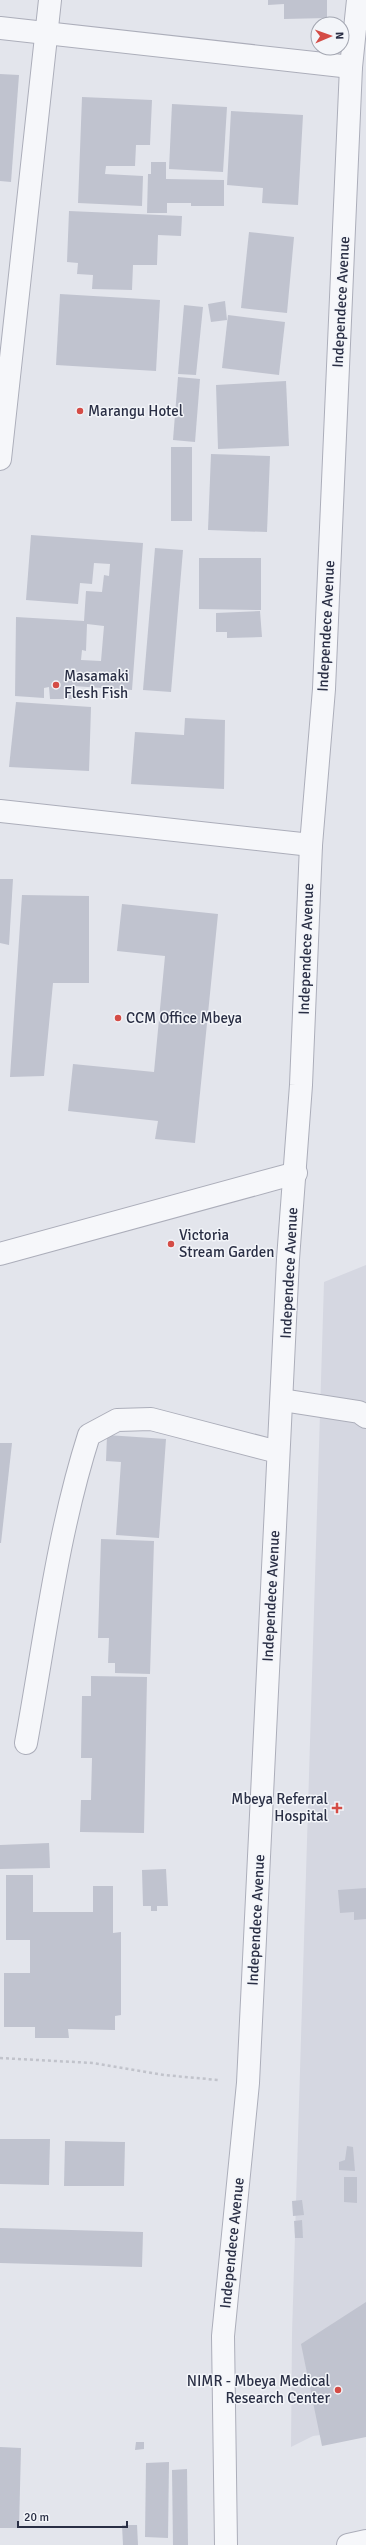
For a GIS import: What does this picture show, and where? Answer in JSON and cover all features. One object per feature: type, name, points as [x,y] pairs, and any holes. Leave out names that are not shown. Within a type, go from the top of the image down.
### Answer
[{"type":"street","points":[[0,460],[50,0]]},
{"type":"street","name":"Independece Avenue","points":[[226,2545],[223,2336],[248,2083],[288,1259],[296,1173],[311,845],[324,688],[351,67],[358,0]]},
{"type":"street","points":[[0,28],[351,67]]},
{"type":"street","points":[[0,811],[311,845]]},
{"type":"street","points":[[0,1254],[296,1173]]},
{"type":"street","points":[[282,1400],[353,1411],[366,1417]]},
{"type":"street","points":[[26,1743],[59,1553],[74,1481],[89,1435],[117,1420],[151,1419],[278,1452]]},
{"type":"street","points":[[348,2545],[366,2541]]},
{"type":"path","points":[[0,2058],[93,2063],[164,2075],[248,2083]]},
{"type":"shaded area","name":"Mbeya Referral Hospital","points":[[366,1265],[366,2429],[313,2436],[291,2447],[292,2334],[324,1282]]},
{"type":"building","points":[[268,0],[327,0],[327,16],[310,16],[310,18],[284,19],[284,4],[268,5]]},
{"type":"building","points":[[0,74],[19,75],[11,182],[0,181]]},
{"type":"building","points":[[82,97],[152,100],[150,145],[136,145],[135,166],[106,166],[105,174],[143,176],[142,206],[78,203]]},
{"type":"building","points":[[172,104],[227,107],[223,172],[169,169]]},
{"type":"building","points":[[231,111],[303,115],[298,205],[262,203],[263,188],[227,185]]},
{"type":"building","points":[[151,162],[166,162],[166,179],[224,180],[224,206],[191,206],[191,203],[167,203],[167,213],[147,213],[148,174],[151,174]]},
{"type":"building","points":[[69,211],[182,216],[181,236],[158,235],[157,265],[133,265],[132,290],[92,289],[93,275],[77,274],[78,263],[67,262]]},
{"type":"building","points":[[249,232],[294,237],[287,313],[241,308]]},
{"type":"building","points":[[60,294],[160,300],[156,371],[56,365]]},
{"type":"building","points":[[225,301],[227,320],[211,322],[208,304]]},
{"type":"building","points":[[184,305],[203,307],[196,375],[178,374]]},
{"type":"building","points":[[228,315],[285,322],[279,375],[222,368]]},
{"type":"building","points":[[178,377],[200,379],[195,442],[173,440]]},
{"type":"building","points":[[286,381],[289,446],[218,449],[216,385]]},
{"type":"building","points":[[171,447],[192,447],[192,521],[171,521]]},
{"type":"building","points":[[211,454],[270,456],[267,532],[208,530]]},
{"type":"building","points":[[31,535],[143,543],[132,690],[73,686],[72,699],[50,699],[49,687],[44,688],[44,698],[15,696],[16,617],[84,621],[86,591],[102,592],[104,575],[109,576],[110,564],[94,563],[92,584],[80,583],[78,604],[26,600]],"holes":[[[87,624],[104,626],[101,661],[81,660],[82,650],[86,651]]]},
{"type":"building","points":[[155,548],[183,550],[171,692],[143,690]]},
{"type":"building","points":[[199,558],[261,558],[261,610],[199,609]]},
{"type":"building","points":[[260,611],[262,637],[227,638],[227,632],[216,632],[216,613]]},
{"type":"building","points":[[16,702],[91,707],[89,771],[9,767]]},
{"type":"building","points":[[185,718],[225,720],[224,789],[131,784],[135,732],[184,735]]},
{"type":"building","points":[[0,879],[13,879],[9,945],[0,943]]},
{"type":"building","points":[[22,895],[89,896],[89,983],[53,983],[44,1076],[10,1077]]},
{"type":"building","points":[[122,904],[218,914],[195,1143],[155,1139],[158,1121],[68,1111],[73,1064],[154,1072],[165,956],[117,951]]},
{"type":"building","points":[[107,1435],[166,1439],[159,1538],[116,1535],[121,1462],[106,1461]]},
{"type":"building","points":[[0,1443],[12,1443],[1,1543],[0,1543]]},
{"type":"building","points":[[101,1539],[154,1541],[150,1674],[115,1673],[115,1663],[108,1663],[109,1638],[98,1638]]},
{"type":"building","points":[[91,1676],[147,1677],[144,1833],[80,1832],[81,1800],[91,1800],[92,1758],[81,1758],[82,1696],[91,1696]]},
{"type":"building","points":[[49,1843],[50,1868],[0,1869],[0,1845]]},
{"type":"building","points":[[166,1869],[168,1906],[157,1906],[157,1911],[151,1911],[151,1906],[143,1906],[142,1870]]},
{"type":"building","points":[[6,1875],[33,1875],[33,1912],[93,1912],[93,1886],[113,1886],[113,1933],[121,1932],[121,2015],[115,2016],[115,2030],[68,2029],[69,2038],[35,2038],[35,2027],[4,2027],[4,1973],[30,1973],[30,1940],[6,1940]]},
{"type":"building","points":[[366,1888],[366,1919],[354,1920],[354,1912],[340,1913],[338,1890]]},
{"type":"building","points":[[0,2139],[50,2139],[49,2185],[0,2184]]},
{"type":"building","points":[[65,2141],[125,2142],[124,2186],[64,2186]]},
{"type":"building","points":[[347,2146],[353,2147],[355,2171],[339,2170],[339,2162],[345,2160]]},
{"type":"building","points":[[344,2177],[357,2177],[357,2203],[344,2202]]},
{"type":"building","points":[[302,2200],[304,2215],[293,2216],[292,2201]]},
{"type":"building","points":[[302,2220],[303,2238],[295,2238],[294,2221]]},
{"type":"building","points":[[0,2228],[143,2232],[142,2267],[0,2263]]},
{"type":"building","name":"NIMR - Mbeya Medical Research Center","points":[[366,2302],[366,2437],[322,2446],[301,2344]]},
{"type":"building","points":[[136,2442],[144,2442],[144,2449],[135,2450]]},
{"type":"building","points":[[0,2447],[21,2448],[19,2528],[0,2528]]},
{"type":"building","points":[[169,2462],[168,2538],[145,2537],[146,2463]]},
{"type":"building","points":[[187,2469],[188,2545],[173,2545],[172,2470]]},
{"type":"building","points":[[122,2525],[137,2525],[138,2545],[123,2545]]},
{"type":"place","name":"Marangu Hotel","points":[[80,411]]},
{"type":"place","name":"Masamaki Flesh Fish","points":[[56,685]]},
{"type":"place","name":"CCM Office Mbeya","points":[[118,1018]]},
{"type":"place","name":"Victoria Stream Garden","points":[[171,1244]]},
{"type":"place","name":"Mbeya Referral Hospital","points":[[337,1808]]},
{"type":"place","name":"NIMR - Mbeya Medical Research Center","points":[[338,2390]]}]
